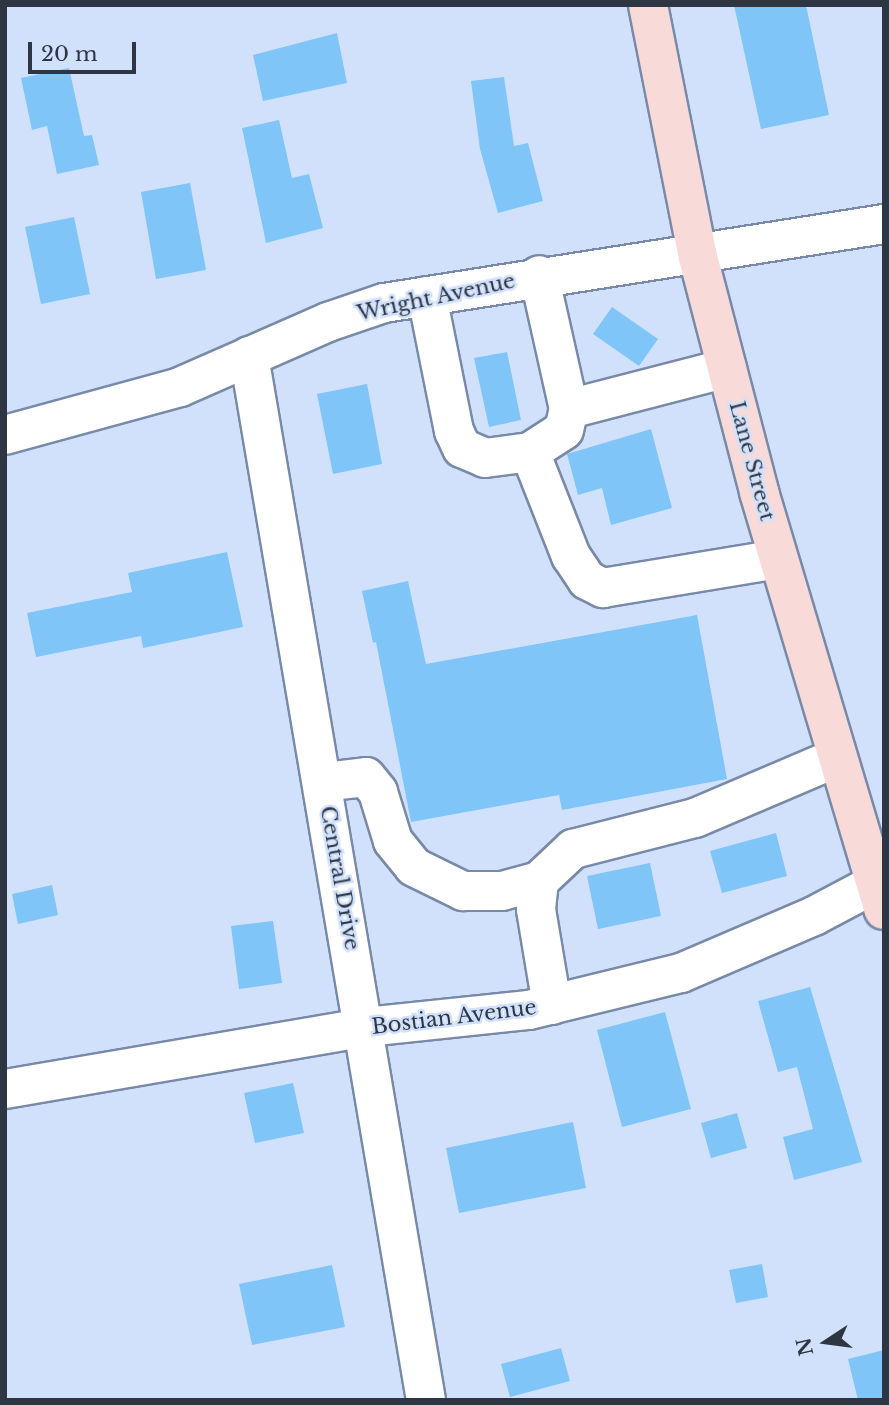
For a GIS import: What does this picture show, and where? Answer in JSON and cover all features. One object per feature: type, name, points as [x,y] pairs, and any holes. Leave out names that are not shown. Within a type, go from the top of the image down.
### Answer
[{"type":"main road","name":"Lane Street","points":[[648,5],[698,257],[727,368],[778,558],[881,890]]},
{"type":"street","name":"Wright Avenue","points":[[6,431],[180,387],[328,322],[384,303],[539,275],[698,257],[884,224]]},
{"type":"street","points":[[427,296],[454,431],[462,448],[485,458],[530,452],[564,430],[569,409],[539,275]]},
{"type":"street","name":"Central Drive","points":[[249,356],[366,1027],[426,1400]]},
{"type":"street","points":[[569,409],[727,368]]},
{"type":"street","points":[[530,452],[571,556],[587,580],[603,588],[778,558]]},
{"type":"street","points":[[323,782],[366,777],[378,792],[393,841],[414,867],[463,891],[502,891],[539,881],[573,849],[695,818],[838,757]]},
{"type":"street","points":[[539,881],[536,909],[552,1004]]},
{"type":"street","name":"Bostian Avenue","points":[[5,1089],[366,1027],[552,1004],[681,973],[881,890]]},
{"type":"building","points":[[734,5],[806,5],[829,115],[761,129]]},
{"type":"building","points":[[337,33],[347,83],[263,101],[253,55]]},
{"type":"building","points":[[69,68],[84,136],[92,135],[99,165],[57,174],[47,126],[32,130],[21,78]]},
{"type":"building","points":[[504,77],[514,146],[528,143],[543,201],[498,213],[480,149],[471,81]]},
{"type":"building","points":[[279,120],[292,178],[309,174],[323,228],[266,243],[242,128]]},
{"type":"building","points":[[190,183],[206,270],[156,279],[141,192]]},
{"type":"building","points":[[74,217],[90,294],[41,304],[25,227]]},
{"type":"building","points":[[612,307],[658,339],[639,366],[593,334]]},
{"type":"building","points":[[507,352],[521,420],[489,427],[474,358]]},
{"type":"building","points":[[367,384],[382,464],[333,474],[317,394]]},
{"type":"building","points":[[651,429],[672,508],[611,525],[602,488],[578,495],[567,454]]},
{"type":"building","points":[[227,552],[243,627],[143,648],[141,636],[36,657],[27,613],[132,592],[128,573]]},
{"type":"building","points":[[408,581],[426,664],[697,615],[727,779],[562,810],[559,795],[411,822],[376,642],[373,643],[362,591]]},
{"type":"building","points":[[776,833],[787,876],[722,893],[710,851]]},
{"type":"building","points":[[650,863],[661,916],[598,929],[587,876]]},
{"type":"building","points":[[52,885],[58,915],[18,924],[12,894]]},
{"type":"building","points":[[273,921],[282,983],[239,989],[231,926]]},
{"type":"building","points":[[810,987],[862,1162],[794,1180],[783,1137],[813,1129],[797,1067],[778,1072],[758,1001]]},
{"type":"building","points":[[665,1012],[691,1109],[622,1127],[597,1030]]},
{"type":"building","points":[[293,1083],[304,1133],[255,1143],[244,1093]]},
{"type":"building","points":[[737,1113],[747,1148],[711,1158],[701,1123]]},
{"type":"building","points":[[573,1122],[586,1188],[459,1213],[446,1148]]},
{"type":"building","points":[[762,1264],[768,1297],[736,1303],[729,1270]]},
{"type":"building","points":[[332,1265],[345,1327],[252,1345],[239,1284]]},
{"type":"building","points":[[561,1348],[570,1381],[510,1397],[501,1364]]},
{"type":"building","points":[[884,1350],[884,1400],[858,1400],[848,1359]]}]
